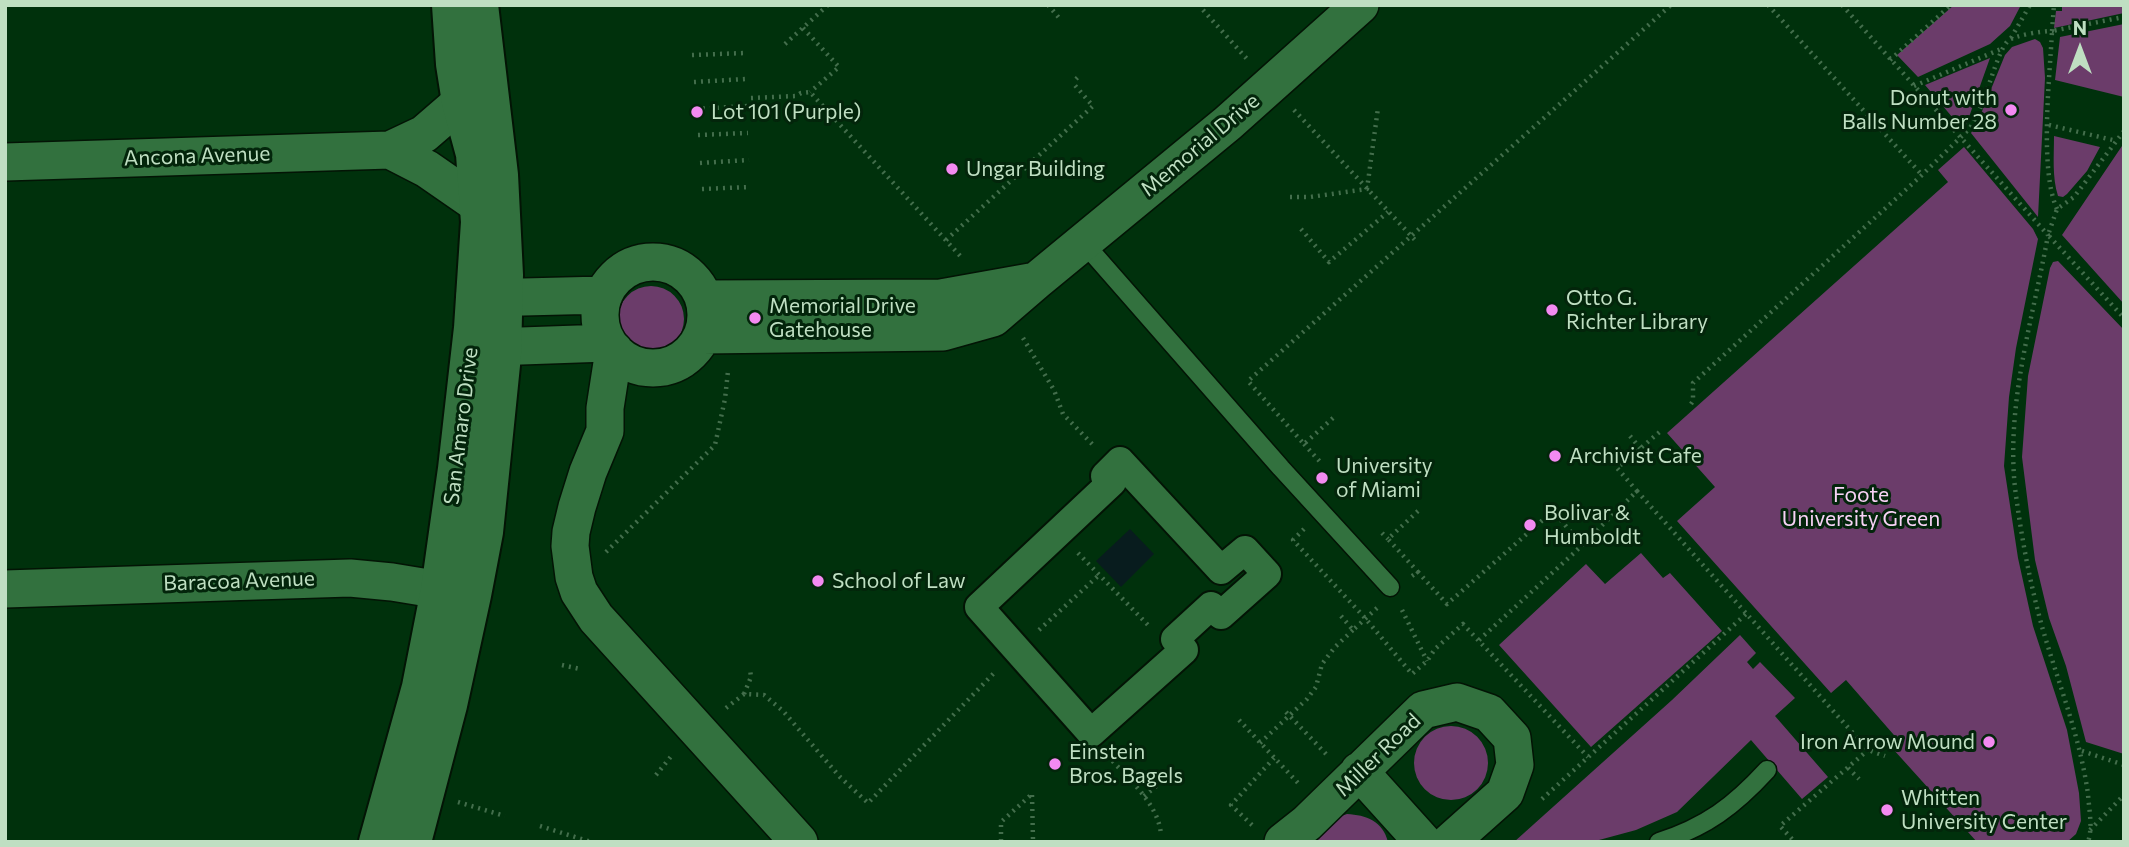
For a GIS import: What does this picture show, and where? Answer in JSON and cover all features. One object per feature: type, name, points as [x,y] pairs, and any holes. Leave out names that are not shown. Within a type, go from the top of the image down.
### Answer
[{"type":"street","name":"San Amaro Drive","points":[[452,5],[453,46],[461,102],[475,154],[489,296]]},
{"type":"street","name":"San Amaro Drive","points":[[412,842],[448,705],[456,593],[457,469],[487,345],[499,175],[479,5]]},
{"type":"street","name":"Memorial Drive","points":[[703,335],[943,332],[993,318],[1228,123],[1360,5]]},
{"type":"street","name":"Ancona Avenue","points":[[5,162],[390,150],[424,134],[461,102]]},
{"type":"street","name":"Ancona Avenue","points":[[390,150],[427,169],[478,205]]},
{"type":"street","points":[[656,262],[672,266],[686,273],[697,285],[704,299],[707,314],[703,335],[698,345],[685,358],[670,366],[648,369],[634,366],[618,356],[601,327],[600,311],[604,295],[612,281],[625,270],[656,262]]},
{"type":"street","points":[[704,299],[941,298],[1036,281]]},
{"type":"street","points":[[489,296],[604,295]]},
{"type":"street","points":[[487,345],[610,346]]},
{"type":"street","points":[[605,431],[610,346]]},
{"type":"street","points":[[648,369],[623,413],[605,431],[588,472],[571,532],[571,561],[579,592],[596,618],[799,842]]},
{"type":"street","points":[[1121,461],[1221,570],[1245,550],[1267,574],[1221,615],[1211,606],[1175,639],[1184,650],[1091,733],[1017,649],[979,607],[1112,482],[1105,476],[1121,461]]},
{"type":"street","name":"Baracoa Avenue","points":[[5,589],[350,578],[456,593]]},
{"type":"street","name":"San Amaro Drive","points":[[378,842],[431,643],[456,593]]},
{"type":"street","name":"Miller Road","points":[[1270,836],[1307,823],[1344,764],[1423,710],[1457,702],[1489,713],[1512,738],[1515,765],[1505,793],[1450,842]]},
{"type":"street","points":[[1344,764],[1423,842]]},
{"type":"lane","points":[[1083,242],[1392,590]]},
{"type":"lane","points":[[1668,841],[1723,812],[1767,770]]},
{"type":"path","points":[[785,44],[828,5]]},
{"type":"path","points":[[1048,5],[1060,19]]},
{"type":"path","points":[[1322,464],[1248,381],[1671,5]]},
{"type":"path","points":[[1768,5],[1922,175]]},
{"type":"path","points":[[1842,5],[2124,318]]},
{"type":"path","points":[[1890,60],[1951,5]]},
{"type":"path","points":[[1914,86],[2002,48],[2011,39],[2030,5]]},
{"type":"path","points":[[2054,5],[2049,125],[2050,185],[2057,209]]},
{"type":"path","points":[[1203,10],[1252,65]]},
{"type":"path","points":[[2011,39],[2124,17]]},
{"type":"path","points":[[751,98],[796,96],[810,92],[828,79],[838,67],[803,28]]},
{"type":"path","points":[[1691,404],[1693,383],[1922,175],[1974,123],[2002,48]]},
{"type":"path","points":[[692,55],[745,52]]},
{"type":"path","points":[[694,82],[746,79]]},
{"type":"path","points":[[946,240],[1093,106],[1076,79]]},
{"type":"path","points":[[810,92],[991,288]]},
{"type":"path","points":[[696,109],[747,107]]},
{"type":"path","points":[[1291,107],[1413,237]]},
{"type":"path","points":[[1367,189],[1378,108]]},
{"type":"path","points":[[2049,125],[2117,141]]},
{"type":"path","points":[[2088,842],[2088,799],[2081,751],[2043,629],[2031,579],[2013,460],[2017,397],[2029,321],[2048,235],[2057,209],[2074,197],[2124,131]]},
{"type":"path","points":[[698,135],[748,134]]},
{"type":"path","points":[[700,163],[749,160]]},
{"type":"path","points":[[702,189],[750,187]]},
{"type":"path","points":[[1290,197],[1367,189]]},
{"type":"path","points":[[1301,229],[1329,262],[1388,212]]},
{"type":"path","points":[[1022,337],[1054,390],[1063,414],[1095,448]]},
{"type":"path","points":[[598,560],[715,445],[725,399],[728,368]]},
{"type":"path","points":[[1304,444],[1333,418]]},
{"type":"path","points":[[1661,430],[1617,468],[1868,750],[1885,756]]},
{"type":"path","points":[[1630,436],[1640,448]]},
{"type":"path","points":[[1479,640],[1637,491]]},
{"type":"path","points":[[1388,539],[1418,511]]},
{"type":"path","points":[[1382,533],[1447,604],[1553,511],[1582,545]]},
{"type":"path","points":[[1058,533],[1178,656]]},
{"type":"path","points":[[1293,540],[1366,618]]},
{"type":"path","points":[[1294,555],[1301,549]]},
{"type":"path","points":[[1260,743],[1307,699],[1316,687],[1322,664],[1335,648],[1392,590],[1418,572]]},
{"type":"path","points":[[1017,649],[1099,575]]},
{"type":"path","points":[[1392,590],[1427,661]]},
{"type":"path","points":[[1588,757],[1746,614]]},
{"type":"path","points":[[1340,617],[1353,630]]},
{"type":"path","points":[[562,665],[580,669]]},
{"type":"path","points":[[724,710],[744,694],[751,677],[750,669]]},
{"type":"path","points":[[744,694],[764,695],[783,711],[840,777],[868,803],[995,672]]},
{"type":"path","points":[[1288,714],[1344,764]]},
{"type":"path","points":[[1239,720],[1301,786]]},
{"type":"path","points":[[1792,839],[1780,825],[1868,750]]},
{"type":"path","points":[[2081,751],[2124,765]]},
{"type":"path","points":[[1105,752],[1144,796],[1160,821],[1161,835]]},
{"type":"path","points":[[656,775],[673,754]]},
{"type":"path","points":[[1270,836],[1231,805],[1275,758]]},
{"type":"path","points":[[1848,768],[1859,779]]},
{"type":"path","points":[[1144,796],[1164,780]]},
{"type":"path","points":[[1001,841],[1001,822],[1032,794],[1033,841]]},
{"type":"path","points":[[2090,830],[2124,795]]},
{"type":"path","points":[[481,808],[505,816]]},
{"type":"path","points":[[540,826],[591,842]]},
{"type":"green space","points":[[1954,5],[2021,5],[2010,26],[1990,44],[1918,77],[1897,55]]},
{"type":"green space","points":[[2062,5],[2124,5],[2124,13],[2054,28],[2056,11],[2062,11]]},
{"type":"green space","points":[[2124,24],[2124,97],[2055,80],[2060,37]]},
{"type":"green space","points":[[2035,39],[2043,48],[2045,78],[2038,217],[1971,133],[2005,55],[2012,47]]},
{"type":"green space","points":[[1990,58],[1964,131],[1925,85]]},
{"type":"green space","points":[[2054,136],[2100,147],[2087,171],[2063,197],[2058,196],[2055,181]]},
{"type":"green space","points":[[2124,143],[2124,304],[2062,235]]},
{"type":"green space","name":"Foote University Green","points":[[1964,147],[2033,229],[2038,239],[2016,348],[2004,466],[2018,558],[2033,626],[2067,730],[2079,793],[2081,821],[2076,834],[2067,842],[1977,842],[1893,749],[1900,742],[1846,680],[1831,693],[1677,521],[1715,487],[1667,433],[1948,182],[1938,170]]},
{"type":"green space","points":[[2058,261],[2124,330],[2124,754],[2086,742],[2066,666],[2049,618],[2035,560],[2022,457],[2028,376],[2050,268],[2053,262]]},
{"type":"green space","points":[[651,286],[674,296],[684,319],[674,342],[651,352],[628,342],[618,319],[628,296]]},
{"type":"green space","points":[[1641,553],[1663,578],[1670,573],[1722,631],[1591,747],[1499,645],[1586,564],[1605,584]]},
{"type":"green space","points":[[1740,635],[1756,653],[1747,662],[1753,669],[1760,662],[1795,698],[1775,716],[1828,777],[1802,799],[1751,740],[1677,812],[1636,830],[1599,840],[1514,842],[1672,700]]},
{"type":"green space","points":[[1451,726],[1465,729],[1477,737],[1485,749],[1488,763],[1485,777],[1477,789],[1465,797],[1451,800],[1437,797],[1425,789],[1417,777],[1414,763],[1417,749],[1425,737],[1437,729]]},
{"type":"green space","points":[[1347,814],[1373,820],[1382,829],[1388,842],[1317,842],[1329,824]]},
{"type":"water","points":[[1130,529],[1154,554],[1121,587],[1096,561]]},
{"type":"place","name":"Donut with Balls Number 28","points":[[2011,110]]},
{"type":"place","name":"Lot 101 (Purple)","points":[[697,112]]},
{"type":"place","name":"Ungar Building","points":[[952,169]]},
{"type":"place","name":"Otto G. Richter Library","points":[[1552,310]]},
{"type":"place","name":"Memorial Drive Gatehouse","points":[[755,318]]},
{"type":"place","name":"Archivist Cafe","points":[[1555,456]]},
{"type":"place","name":"University of Miami","points":[[1322,478]]},
{"type":"place","name":"Bolivar & Humboldt","points":[[1530,525]]},
{"type":"place","name":"School of Law","points":[[818,581]]},
{"type":"place","name":"Iron Arrow Mound","points":[[1989,742]]},
{"type":"place","name":"Einstein Bros. Bagels","points":[[1055,764]]},
{"type":"place","name":"Whitten University Center","points":[[1887,810]]}]
